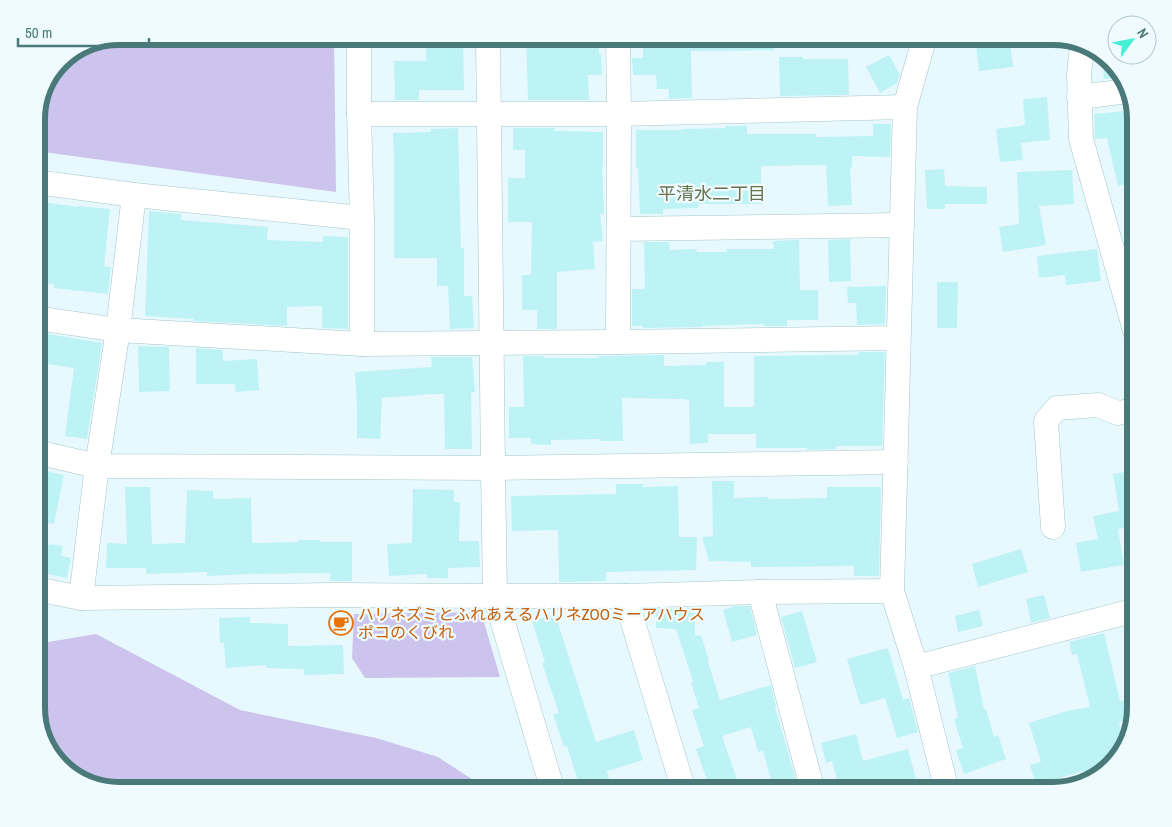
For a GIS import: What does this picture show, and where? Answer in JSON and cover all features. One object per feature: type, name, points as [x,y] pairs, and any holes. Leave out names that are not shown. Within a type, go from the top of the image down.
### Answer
[{"type":"street","points":[[359,45],[362,344]]},
{"type":"street","points":[[488,45],[495,596],[550,782]]},
{"type":"street","points":[[618,45],[618,342]]},
{"type":"street","points":[[922,45],[905,107],[892,591],[916,667],[946,782]]},
{"type":"street","points":[[1081,51],[1079,74],[1081,138],[1127,302]]},
{"type":"street","points":[[1080,97],[1122,93]]},
{"type":"street","points":[[359,114],[619,114],[905,107]]},
{"type":"street","points":[[45,183],[134,195],[362,218]]},
{"type":"street","points":[[81,598],[97,466],[118,330],[134,195]]},
{"type":"street","points":[[619,229],[902,225]]},
{"type":"street","points":[[45,319],[118,330],[362,344],[898,338]]},
{"type":"street","points":[[1054,527],[1046,422],[1056,408],[1098,405],[1118,413],[1127,412]]},
{"type":"street","points":[[45,454],[97,466],[493,468],[896,462]]},
{"type":"street","points":[[45,591],[81,598],[333,595],[625,596],[892,591]]},
{"type":"street","points":[[760,592],[812,782]]},
{"type":"street","points":[[625,596],[681,782]]},
{"type":"street","points":[[916,667],[1127,612]]},
{"type":"shaded area","points":[[334,45],[336,192],[45,152],[45,114],[48,100],[60,74],[70,63],[95,49],[109,46]]},
{"type":"shaded area","points":[[481,612],[500,677],[365,678],[352,658],[354,614]]},
{"type":"shaded area","points":[[96,634],[240,710],[376,738],[438,757],[476,782],[104,781],[78,770],[60,753],[49,732],[45,713],[45,642]]},
{"type":"building","points":[[426,45],[463,45],[464,90],[419,90],[419,100],[395,100],[394,61],[426,61]]},
{"type":"building","points":[[526,45],[599,45],[602,75],[588,75],[589,100],[528,100]]},
{"type":"building","points":[[643,45],[775,45],[775,50],[691,51],[692,98],[669,99],[669,89],[657,89],[656,75],[633,75],[632,58],[643,58]]},
{"type":"building","points":[[976,45],[1010,45],[1013,67],[979,71]]},
{"type":"building","points":[[889,55],[900,75],[897,83],[880,93],[866,67]]},
{"type":"building","points":[[779,57],[848,59],[849,95],[780,96]]},
{"type":"building","points":[[1102,63],[1109,70],[1114,78],[1104,79]]},
{"type":"building","points":[[1047,97],[1050,140],[1021,143],[1023,160],[1000,162],[996,129],[1025,125],[1023,99]]},
{"type":"building","points":[[1126,111],[1127,184],[1118,186],[1107,138],[1095,139],[1094,114]]},
{"type":"building","points":[[873,124],[891,124],[890,157],[852,156],[852,167],[850,167],[852,205],[828,206],[826,165],[761,166],[762,204],[698,204],[698,208],[663,209],[663,214],[640,214],[638,168],[636,168],[636,130],[682,130],[747,126],[747,134],[816,134],[816,137],[873,136]]},
{"type":"building","points":[[458,128],[461,248],[464,248],[464,296],[472,296],[474,328],[450,329],[448,286],[437,286],[437,258],[394,258],[393,133],[431,132],[431,129]]},
{"type":"building","points":[[513,128],[555,128],[555,131],[603,132],[604,214],[600,214],[603,241],[593,242],[595,269],[557,272],[557,329],[537,329],[537,310],[522,310],[522,275],[531,275],[532,222],[508,222],[508,178],[525,178],[525,150],[513,150]]},
{"type":"building","points":[[944,169],[945,186],[987,187],[987,204],[945,204],[945,209],[927,209],[925,170]]},
{"type":"building","points":[[1072,170],[1074,204],[1039,206],[1046,245],[1003,252],[999,227],[1019,224],[1017,172]]},
{"type":"building","points":[[45,202],[110,209],[104,266],[111,267],[108,294],[54,288],[54,284],[45,284]]},
{"type":"building","points":[[149,211],[181,214],[181,220],[268,227],[267,240],[323,242],[323,236],[348,237],[348,329],[322,328],[322,306],[287,307],[287,326],[194,321],[194,319],[145,316]]},
{"type":"building","points":[[850,239],[851,281],[829,282],[828,240]]},
{"type":"building","points":[[799,240],[800,290],[818,290],[818,320],[787,320],[787,326],[764,326],[764,324],[643,328],[643,326],[632,326],[632,289],[645,289],[644,242],[669,242],[670,250],[696,249],[697,252],[727,252],[727,249],[774,249],[773,241]]},
{"type":"building","points":[[1097,249],[1101,281],[1066,285],[1065,275],[1039,278],[1037,256]]},
{"type":"building","points":[[937,282],[958,282],[957,328],[937,328]]},
{"type":"building","points":[[886,286],[885,324],[857,325],[856,303],[848,303],[847,287]]},
{"type":"building","points":[[45,334],[102,343],[87,439],[65,436],[74,368],[45,363]]},
{"type":"building","points":[[138,346],[169,347],[170,391],[139,392]]},
{"type":"building","points":[[196,348],[223,350],[223,361],[257,359],[259,390],[236,392],[235,384],[196,384]]},
{"type":"building","points":[[858,352],[885,352],[882,446],[836,446],[836,449],[807,450],[807,448],[756,448],[756,434],[708,434],[708,443],[690,444],[689,400],[682,399],[622,398],[623,441],[601,441],[601,439],[551,440],[551,445],[531,444],[531,438],[509,438],[509,407],[524,407],[523,356],[599,358],[599,356],[664,355],[664,366],[706,365],[706,362],[724,362],[724,407],[754,407],[754,356],[858,355]]},
{"type":"building","points":[[431,357],[472,357],[475,392],[471,392],[472,449],[445,449],[444,394],[382,398],[380,439],[357,438],[355,372],[432,367]]},
{"type":"building","points":[[45,471],[64,475],[54,524],[45,522]]},
{"type":"building","points":[[1127,472],[1127,528],[1118,529],[1124,565],[1081,572],[1076,543],[1098,539],[1093,516],[1119,511],[1113,474]]},
{"type":"building","points":[[712,481],[734,481],[734,498],[827,498],[827,487],[881,487],[879,576],[854,576],[854,566],[751,567],[751,562],[709,561],[702,537],[713,536]]},
{"type":"building","points":[[616,484],[643,484],[643,487],[678,486],[679,537],[697,537],[696,570],[606,572],[606,581],[559,582],[558,530],[512,531],[511,496],[616,494]]},
{"type":"building","points":[[125,487],[150,487],[152,544],[185,543],[187,490],[213,491],[213,499],[251,498],[252,543],[298,542],[298,540],[352,542],[352,581],[330,581],[330,573],[207,576],[207,572],[146,574],[146,568],[106,568],[107,543],[127,544]]},
{"type":"building","points":[[413,489],[454,490],[454,502],[460,502],[459,541],[479,541],[480,567],[448,568],[448,578],[427,578],[427,574],[389,576],[387,544],[412,543]]},
{"type":"building","points":[[49,544],[63,546],[61,556],[71,558],[67,578],[45,574],[45,549],[47,550]]},
{"type":"building","points":[[1021,549],[1028,572],[978,587],[972,564]]},
{"type":"building","points":[[1044,595],[1050,618],[1031,623],[1026,599]]},
{"type":"building","points":[[735,606],[750,606],[757,635],[732,642],[723,610]]},
{"type":"building","points":[[695,608],[695,636],[701,635],[720,700],[771,685],[775,707],[796,780],[772,782],[763,751],[758,752],[751,727],[722,736],[738,782],[708,782],[696,749],[704,746],[692,710],[699,708],[691,682],[693,681],[676,629],[656,628],[656,609]]},
{"type":"building","points":[[979,610],[983,626],[958,632],[955,616]]},
{"type":"building","points":[[802,611],[817,662],[795,668],[781,617]]},
{"type":"building","points":[[555,614],[596,742],[634,730],[643,760],[607,771],[610,782],[578,782],[567,746],[564,747],[553,714],[559,713],[542,663],[545,662],[532,621]]},
{"type":"building","points":[[250,617],[250,623],[288,624],[288,646],[343,645],[344,674],[304,675],[304,669],[266,668],[266,665],[226,668],[224,643],[220,643],[219,618]]},
{"type":"building","points":[[1104,633],[1120,701],[1127,700],[1126,720],[1119,722],[1122,735],[1119,741],[1115,749],[1098,767],[1090,772],[1084,773],[1083,771],[1046,782],[1035,782],[1030,765],[1041,762],[1029,723],[1067,711],[1090,707],[1077,654],[1072,655],[1069,642]]},
{"type":"building","points":[[888,648],[903,700],[909,698],[918,732],[897,738],[885,698],[860,705],[847,659]]},
{"type":"building","points":[[975,666],[984,709],[986,709],[994,737],[998,735],[1006,759],[964,774],[956,750],[963,748],[954,719],[958,718],[948,673]]},
{"type":"building","points":[[856,734],[863,761],[908,749],[917,782],[838,782],[832,761],[826,763],[821,743]]},
{"type":"place","name":"ハリネズミとふれあえるハリネZOOミーアハウス ポコのくびれ","points":[[341,623]]},
{"type":"district","name":"平清水二丁目","points":[[712,193]]}]
